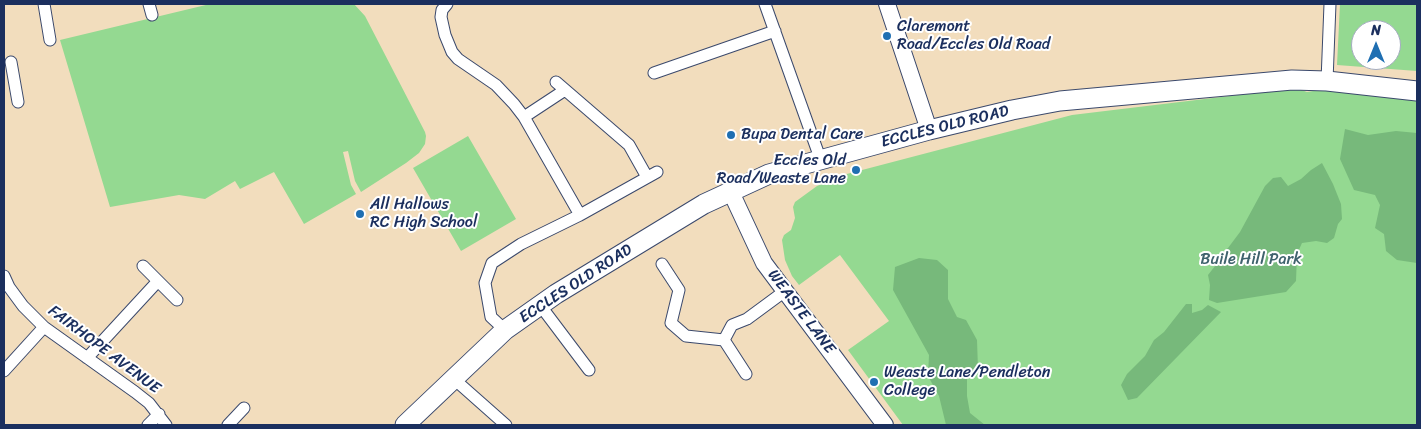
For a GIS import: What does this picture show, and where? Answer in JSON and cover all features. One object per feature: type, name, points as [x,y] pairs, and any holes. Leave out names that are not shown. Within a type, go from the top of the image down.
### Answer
[{"type":"main road","points":[[887,4],[928,130]]},
{"type":"main road","name":"ECCLES OLD ROAD","points":[[405,425],[505,330],[540,305],[692,211],[730,190],[769,174],[820,158],[928,130],[1012,110],[1060,101],[1268,81],[1327,81],[1417,91]]},
{"type":"main road","name":"WEASTE LANE","points":[[730,190],[764,263],[885,425]]},
{"type":"street","points":[[44,4],[50,40]]},
{"type":"street","points":[[447,4],[442,10],[441,18],[444,35],[452,52],[458,59],[505,93],[524,117],[580,215]]},
{"type":"street","points":[[765,4],[820,158]]},
{"type":"street","points":[[1327,81],[1330,4]]},
{"type":"street","points":[[654,73],[775,31]]},
{"type":"street","points":[[11,62],[9,84],[18,102]]},
{"type":"street","points":[[505,330],[491,317],[485,283],[492,263],[521,244],[580,215],[652,175],[629,145],[560,86],[524,117]]},
{"type":"street","points":[[662,264],[679,290],[672,322],[686,336],[724,340]]},
{"type":"street","points":[[142,266],[177,300]]},
{"type":"street","name":"FAIRHOPE AVENUE","points":[[4,276],[7,287],[44,327],[136,392],[149,403],[166,425]]},
{"type":"street","points":[[87,358],[158,281]]},
{"type":"street","points":[[724,340],[732,325],[747,319],[785,291]]},
{"type":"street","points":[[540,305],[589,370]]},
{"type":"street","points":[[4,371],[44,327]]},
{"type":"street","points":[[724,340],[746,374]]},
{"type":"street","points":[[454,379],[506,425]]},
{"type":"street","points":[[228,425],[244,408]]},
{"type":"street","points":[[148,425],[159,414]]},
{"type":"green space","points":[[210,4],[354,4],[365,16],[425,132],[425,144],[419,153],[361,192],[355,181],[348,151],[343,152],[351,185],[356,194],[304,224],[274,172],[240,189],[235,181],[205,199],[179,195],[110,207],[60,40]]},
{"type":"green space","points":[[1340,4],[1417,4],[1417,71],[1401,70],[1401,20],[1351,20],[1351,66],[1337,65]]},
{"type":"green space","name":"Buile Hill Park","points":[[1296,88],[1307,92],[1332,88],[1417,98],[1417,425],[903,425],[848,350],[889,321],[840,255],[799,285],[792,276],[785,260],[782,240],[784,235],[791,230],[795,218],[793,207],[795,202],[817,186],[843,175],[1072,115]]},
{"type":"green space","points":[[1345,129],[1368,135],[1396,131],[1417,133],[1417,263],[1397,260],[1386,251],[1384,234],[1375,228],[1380,205],[1375,195],[1354,190],[1340,159]]},
{"type":"green space","points":[[468,136],[516,219],[461,251],[413,168]]},
{"type":"green space","points":[[1322,163],[1341,204],[1342,219],[1338,224],[1334,238],[1327,243],[1316,241],[1302,243],[1297,254],[1296,281],[1286,292],[1217,303],[1209,300],[1210,285],[1208,275],[1219,261],[1220,254],[1228,248],[1240,232],[1265,186],[1273,178],[1281,177],[1288,186]]},
{"type":"green space","points":[[919,258],[937,260],[948,270],[948,299],[957,317],[966,320],[977,340],[978,369],[967,375],[967,396],[970,413],[985,425],[946,425],[939,396],[928,376],[929,355],[893,290],[895,267]]},
{"type":"green space","points":[[1186,304],[1192,304],[1192,313],[1202,310],[1208,305],[1221,312],[1137,398],[1128,400],[1121,385],[1127,374],[1145,356],[1154,340],[1164,332]]},
{"type":"place","name":"Claremont Road/Eccles Old Road","points":[[887,36]]},
{"type":"place","name":"Bupa Dental Care","points":[[731,135]]},
{"type":"place","name":"Eccles Old Road/Weaste Lane","points":[[856,170]]},
{"type":"place","name":"All Hallows RC High School","points":[[360,214]]},
{"type":"place","name":"Weaste Lane/Pendleton College","points":[[874,382]]}]
